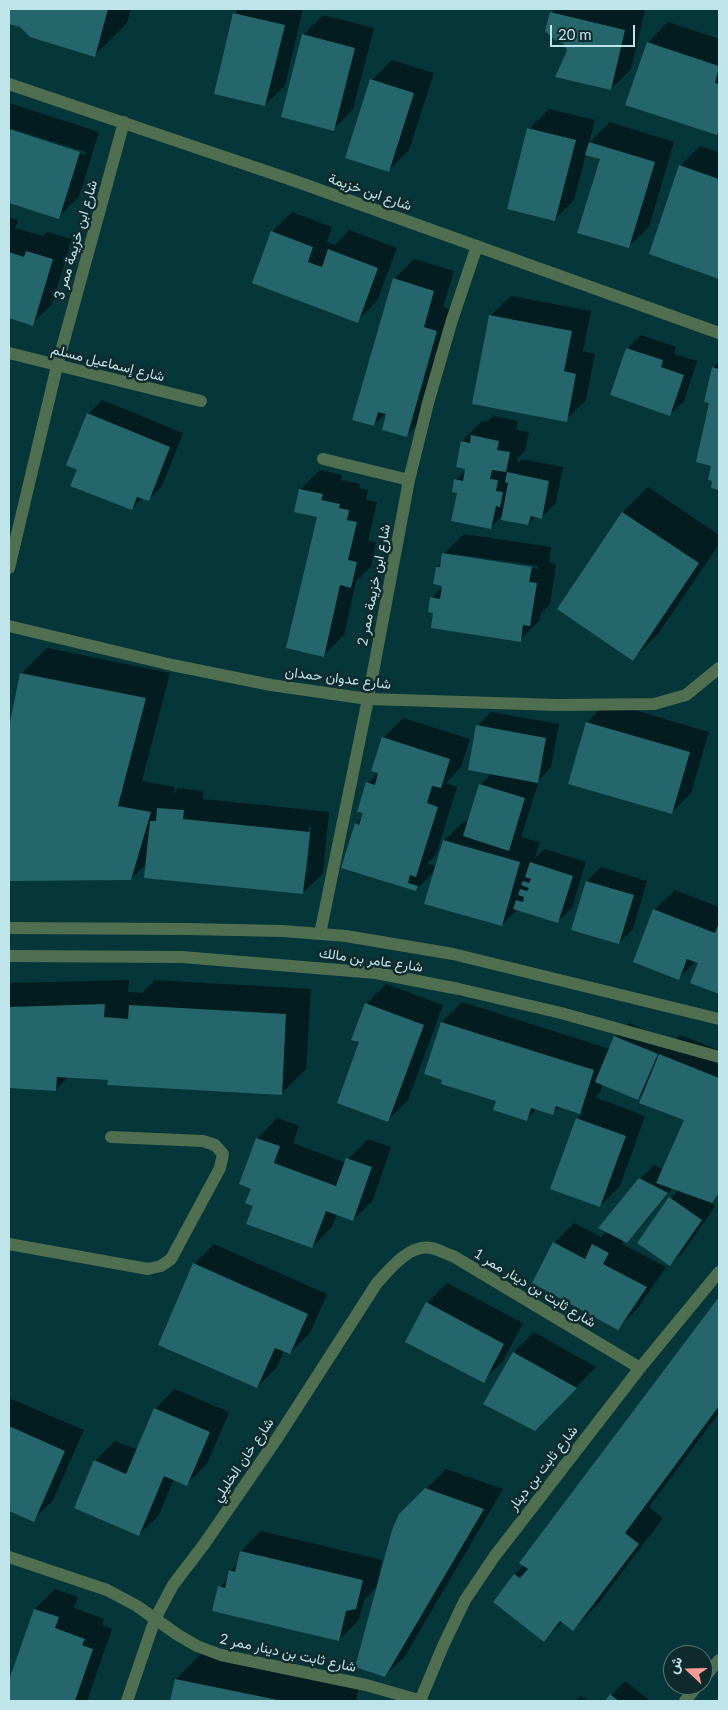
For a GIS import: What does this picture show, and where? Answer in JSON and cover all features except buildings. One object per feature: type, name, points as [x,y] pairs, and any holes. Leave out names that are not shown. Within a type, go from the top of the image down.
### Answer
[{"type":"street","name":"شارع ابن خزيمة","points":[[9,84],[124,122],[719,333]]},
{"type":"street","name":"شارع ابن خزيمة ممر 3","points":[[9,568],[56,366],[124,122]]},
{"type":"street","name":"شارع ابن خزيمة ممر 2","points":[[320,934],[368,699],[409,480],[430,393],[477,246]]},
{"type":"street","name":"شارع إسماعيل مسلم","points":[[9,353],[201,401]]},
{"type":"street","points":[[323,459],[409,480]]},
{"type":"street","name":"شارع عدوان حمدان","points":[[9,626],[172,666],[271,685],[368,699],[557,705],[654,704],[686,694],[719,668]]},
{"type":"street","name":"شارع عامر بن مالك","points":[[9,928],[187,929],[346,936],[453,954],[719,1019]]},
{"type":"street","name":"شارع عامر بن مالك","points":[[9,956],[182,957],[376,974],[459,989],[561,1013],[719,1057]]},
{"type":"street","points":[[9,1244],[148,1270],[161,1266],[171,1259],[220,1168],[223,1154],[215,1145],[203,1141],[111,1137]]},
{"type":"street","name":"شارع ثابت بن دينار ممر 1","points":[[410,1252],[430,1248],[453,1256],[640,1368]]},
{"type":"street","name":"شارع خان الخليلي","points":[[127,1701],[155,1620],[173,1585],[205,1543],[278,1437],[378,1283],[395,1263],[410,1252]]},
{"type":"street","name":"شارع ثابت بن دينار","points":[[421,1701],[443,1646],[465,1600],[494,1557],[640,1368],[719,1272]]},
{"type":"street","name":"شارع ثابت بن دينار ممر 2","points":[[9,1557],[107,1590],[123,1598],[197,1646],[221,1655],[366,1685],[421,1701]]}]
